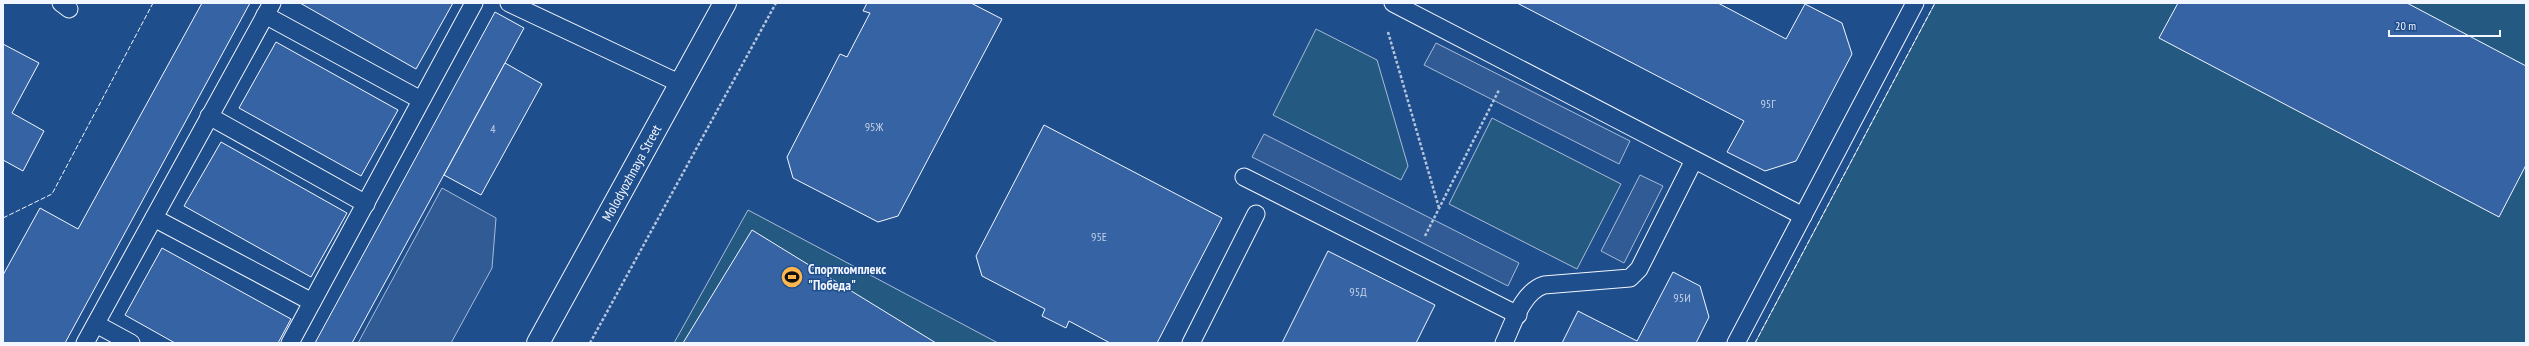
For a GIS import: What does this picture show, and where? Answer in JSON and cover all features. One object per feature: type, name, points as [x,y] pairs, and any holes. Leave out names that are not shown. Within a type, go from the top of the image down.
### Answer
[{"type":"street","name":"Molodyozhnaya Street","points":[[538,343],[725,3]]},
{"type":"lane","points":[[290,343],[474,3]]},
{"type":"lane","points":[[509,3],[681,84]]},
{"type":"lane","points":[[1393,3],[1802,216]]},
{"type":"lane","points":[[1736,343],[1915,3]]},
{"type":"lane","points":[[85,343],[269,9],[421,100]]},
{"type":"lane","points":[[209,116],[366,204]]},
{"type":"lane","points":[[1504,343],[1534,288],[1544,285],[1630,278],[1639,269],[1694,160]]},
{"type":"lane","points":[[1244,177],[1518,315]]},
{"type":"lane","points":[[1191,343],[1256,214]]},
{"type":"lane","points":[[154,218],[312,302]]},
{"type":"lane","points":[[96,324],[131,343]]},
{"type":"path","points":[[590,343],[776,3]]},
{"type":"path","points":[[1386,26],[1439,209]]},
{"type":"path","points":[[1412,262],[1512,65]]},
{"type":"shaded area","points":[[1935,3],[2526,3],[2526,343],[1755,343]]},
{"type":"shaded area","points":[[1316,29],[1377,60],[1408,166],[1401,180],[1273,115]]},
{"type":"shaded area","points":[[1436,43],[1630,141],[1619,164],[1424,65]]},
{"type":"shaded area","points":[[1492,118],[1621,184],[1577,269],[1449,204]]},
{"type":"shaded area","points":[[1264,134],[1519,263],[1508,286],[1252,157]]},
{"type":"shaded area","points":[[1640,175],[1663,186],[1624,263],[1601,251]]},
{"type":"shaded area","points":[[442,188],[496,218],[492,268],[451,343],[358,343]]},
{"type":"shaded area","name":"Спорткомплекс \"Победа\"","points":[[748,210],[998,343],[674,343]]},
{"type":"building","points":[[202,3],[250,3],[65,343],[3,343],[3,275],[40,208],[78,229]]},
{"type":"building","points":[[300,3],[453,3],[416,69]]},
{"type":"building","points":[[867,3],[971,3],[1002,19],[898,216],[878,222],[793,178],[787,157],[840,54],[847,57],[870,13],[863,11]]},
{"type":"building","points":[[1517,3],[1718,3],[1786,39],[1805,4],[1842,23],[1852,54],[1796,161],[1765,171],[1727,152],[1744,121]]},
{"type":"building","points":[[2178,3],[2407,3],[2526,66],[2526,165],[2499,217],[2159,38]]},
{"type":"building","points":[[495,12],[524,28],[505,63],[352,343],[315,343]]},
{"type":"building","points":[[276,42],[398,110],[361,176],[239,108]]},
{"type":"building","points":[[3,44],[39,63],[12,113],[44,131],[23,171],[3,160]]},
{"type":"building","points":[[505,63],[542,84],[481,195],[444,175]]},
{"type":"building","points":[[1044,125],[1222,218],[1157,343],[1110,343],[1069,321],[1066,328],[1042,316],[1045,309],[982,276],[976,256]]},
{"type":"building","points":[[221,142],[347,213],[311,277],[184,206]]},
{"type":"building","name":"Спорткомплекс \"Победа\"","points":[[752,230],[936,343],[683,343]]},
{"type":"building","points":[[162,248],[291,319],[278,343],[175,343],[125,315]]},
{"type":"building","points":[[1328,251],[1435,305],[1416,343],[1282,343]]},
{"type":"building","points":[[1673,272],[1700,286],[1709,317],[1696,343],[1562,343],[1578,311],[1637,341]]},
{"type":"fence","points":[[3,218],[52,194],[153,3]]},
{"type":"fence","points":[[1755,343],[1935,3]]},
{"type":"place","name":"Спорткомплекс \"Победа\"","points":[[792,277]]}]
